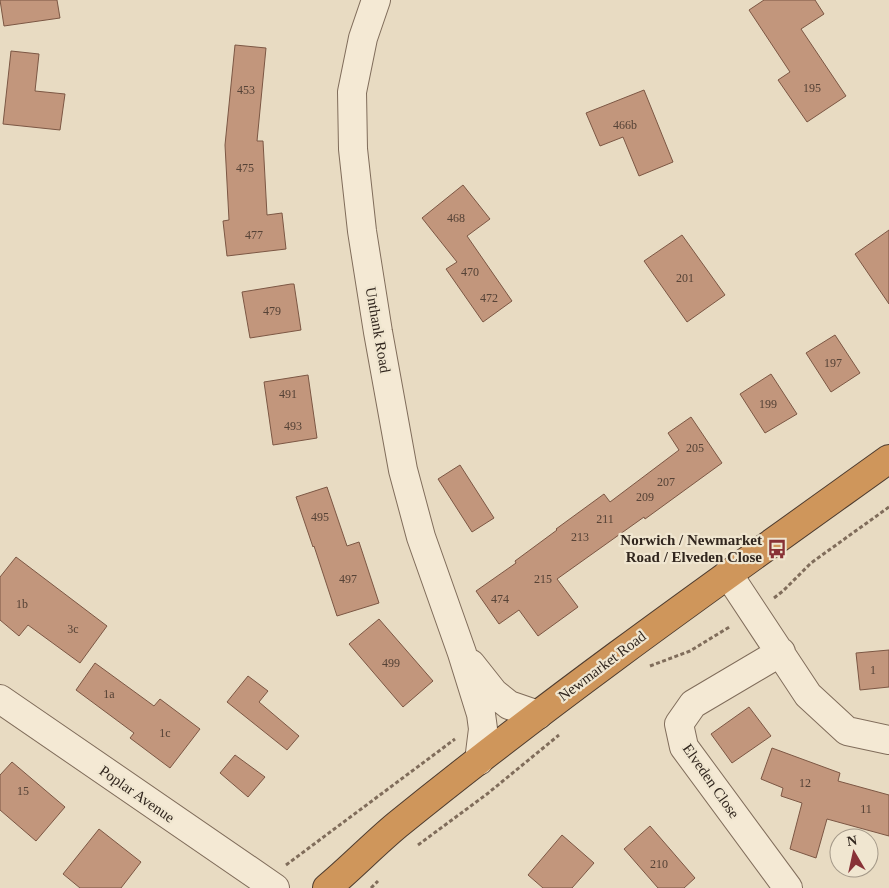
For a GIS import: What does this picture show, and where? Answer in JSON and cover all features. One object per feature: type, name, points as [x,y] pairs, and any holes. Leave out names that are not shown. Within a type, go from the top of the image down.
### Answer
[{"type":"highway","name":"Newmarket Road","points":[[326,888],[396,827],[538,715],[728,574],[889,459]]},
{"type":"street","name":"Unthank Road","points":[[376,0],[363,38],[352,92],[353,149],[362,231],[403,470],[420,537],[462,653],[478,706],[483,729],[479,761]]},
{"type":"street","points":[[728,574],[808,695],[847,731],[889,740]]},
{"type":"street","name":"Elveden Close","points":[[781,652],[693,704],[679,724],[684,747],[788,888]]},
{"type":"street","name":"Unthank Road","points":[[462,653],[494,693],[509,705],[538,715]]},
{"type":"street","name":"Poplar Avenue","points":[[0,699],[270,884]]},
{"type":"path","points":[[270,884],[468,728],[478,706]]},
{"type":"path","points":[[415,847],[487,794],[561,733]]},
{"type":"building","points":[[0,0],[57,0],[60,18],[4,26]]},
{"type":"building","points":[[764,0],[815,0],[824,14],[801,29],[846,96],[807,122],[778,80],[790,72],[749,10]]},
{"type":"building","points":[[235,45],[266,48],[257,141],[263,141],[267,215],[282,213],[286,249],[227,256],[223,221],[229,220],[225,145]]},
{"type":"building","points":[[11,51],[39,54],[35,91],[65,94],[60,130],[3,124]]},
{"type":"building","points":[[644,90],[673,162],[639,176],[623,137],[600,146],[586,113]]},
{"type":"building","points":[[463,185],[490,219],[467,236],[512,301],[483,322],[446,269],[457,262],[422,218]]},
{"type":"building","points":[[889,230],[889,304],[855,254]]},
{"type":"building","points":[[682,235],[725,295],[687,322],[644,261]]},
{"type":"building","points":[[294,284],[301,330],[250,338],[242,292]]},
{"type":"building","points":[[835,335],[860,373],[831,392],[806,353]]},
{"type":"building","points":[[771,374],[797,414],[765,433],[740,394]]},
{"type":"building","points":[[308,375],[317,438],[273,445],[264,382]]},
{"type":"building","points":[[691,417],[722,463],[645,519],[644,517],[557,579],[578,607],[538,636],[519,610],[499,624],[476,591],[516,563],[515,561],[604,494],[610,502],[679,450],[668,433]]},
{"type":"building","points":[[460,465],[494,518],[472,532],[438,479]]},
{"type":"building","points":[[327,487],[347,546],[359,542],[379,603],[337,616],[296,497]]},
{"type":"building","points":[[16,557],[107,626],[80,663],[28,625],[19,636],[0,620],[0,577]]},
{"type":"building","points":[[379,619],[433,681],[403,707],[349,644]]},
{"type":"building","points":[[889,650],[889,687],[860,690],[856,653]]},
{"type":"building","points":[[95,663],[154,706],[160,699],[200,729],[170,768],[130,738],[134,733],[76,690]]},
{"type":"building","points":[[248,676],[268,691],[259,702],[299,736],[287,750],[227,702]]},
{"type":"building","points":[[749,707],[771,736],[732,763],[711,734]]},
{"type":"building","points":[[772,748],[840,773],[838,781],[889,795],[889,836],[879,833],[879,828],[860,828],[827,819],[816,858],[790,849],[802,803],[781,796],[783,788],[761,779]]},
{"type":"building","points":[[235,755],[265,777],[248,797],[220,773]]},
{"type":"building","points":[[12,762],[65,807],[36,841],[0,810],[0,775]]},
{"type":"building","points":[[650,826],[695,878],[684,888],[658,888],[624,849]]},
{"type":"building","points":[[99,829],[141,862],[121,888],[80,888],[63,874]]},
{"type":"building","points":[[562,835],[594,863],[572,888],[543,888],[528,875]]},
{"type":"place","name":"Norwich / Newmarket Road / Elveden Close","points":[[777,549]]}]
